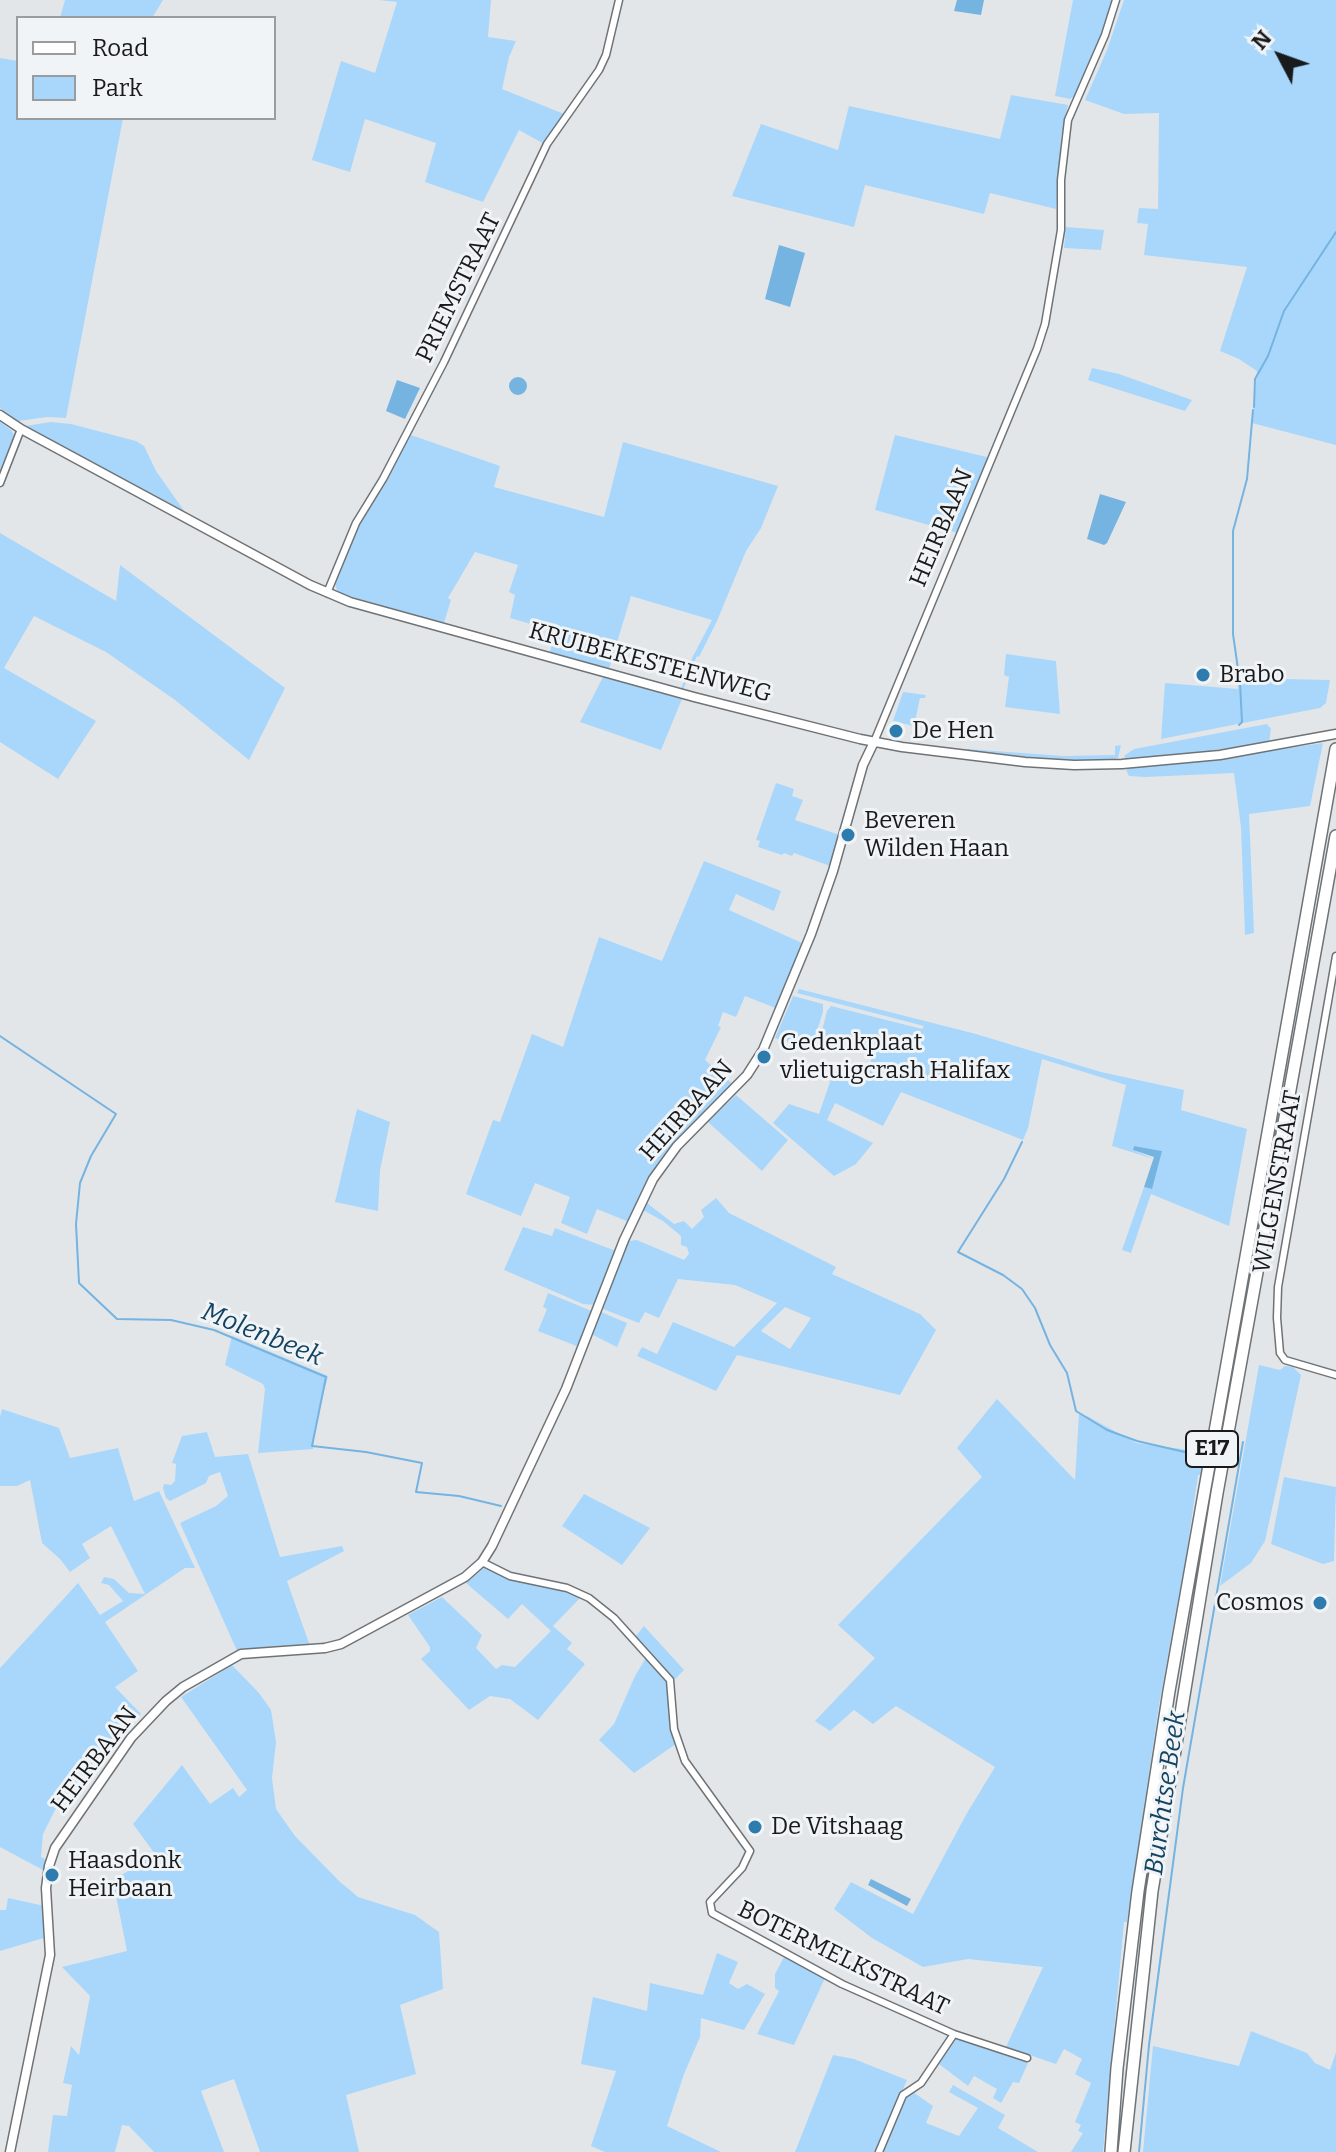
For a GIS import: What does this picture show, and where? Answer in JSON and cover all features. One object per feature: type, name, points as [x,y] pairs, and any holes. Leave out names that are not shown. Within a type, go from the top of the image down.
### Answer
[{"type":"highway","name":"E17","points":[[1111,2152],[1117,2068],[1138,1891],[1169,1691],[1336,749]]},
{"type":"highway","name":"E17","points":[[1124,2152],[1152,1891],[1217,1493],[1336,836]]},
{"type":"street","name":"PRIEMSTRAAT","points":[[327,593],[356,523],[383,479],[444,362],[547,144],[599,70],[606,55],[619,0]]},
{"type":"street","name":"HEIRBAAN","points":[[10,2152],[50,1955],[46,1888],[52,1857],[108,1769],[138,1730],[183,1687],[230,1659],[261,1652],[341,1644],[465,1577],[482,1562],[566,1389],[644,1195],[664,1162],[740,1083],[763,1050],[811,934],[833,871],[863,765],[1037,349],[1047,312],[1061,230],[1061,180],[1068,120],[1105,35],[1116,0]]},
{"type":"street","name":"KRUIBEKESTEENWEG","points":[[0,415],[327,593],[350,602],[694,697],[874,742],[1025,762],[1074,765],[1171,761],[1336,734]]},
{"type":"street","points":[[0,483],[21,429]]},
{"type":"street","name":"WILGENSTRAAT","points":[[1336,956],[1278,1287],[1277,1318],[1280,1353],[1285,1360],[1336,1375]]},
{"type":"street","name":"BOTERMELKSTRAAT","points":[[482,1562],[510,1576],[567,1588],[589,1598],[614,1618],[670,1680],[674,1729],[685,1761],[750,1851],[742,1868],[710,1902],[712,1913],[842,1984],[954,2034],[1027,2058]]},
{"type":"street","points":[[879,2152],[903,2095],[921,2083],[954,2034]]},
{"type":"green space","points":[[65,0],[163,0],[153,16],[61,16]]},
{"type":"green space","points":[[379,0],[491,0],[488,37],[516,41],[502,89],[564,114],[544,144],[519,130],[483,202],[425,182],[436,143],[365,119],[350,172],[312,160],[341,61],[375,73],[397,2]]},
{"type":"green space","points":[[1073,0],[1116,0],[1079,93],[1070,99],[1055,96]]},
{"type":"green space","points":[[1124,0],[1336,0],[1336,445],[1252,423],[1257,371],[1220,351],[1247,267],[1144,255],[1148,224],[1137,223],[1139,208],[1158,209],[1159,113],[1124,114],[1085,100]]},
{"type":"green space","points":[[0,58],[16,61],[16,120],[123,120],[66,418],[18,421],[0,408]]},
{"type":"green space","points":[[1011,95],[1068,105],[1061,137],[1056,209],[990,193],[984,214],[865,185],[854,227],[732,196],[761,124],[838,150],[849,106],[1000,139]]},
{"type":"green space","points":[[1066,227],[1104,230],[1101,250],[1064,248]]},
{"type":"green space","points":[[1092,368],[1119,374],[1192,400],[1185,411],[1088,380]]},
{"type":"green space","points":[[0,422],[14,435],[0,471]]},
{"type":"green space","points":[[51,422],[71,424],[136,441],[144,446],[156,471],[185,512],[25,426]]},
{"type":"green space","points":[[411,435],[500,466],[494,487],[604,517],[623,442],[778,486],[683,690],[692,658],[712,620],[631,596],[609,669],[550,652],[555,631],[510,618],[515,595],[509,592],[518,565],[475,552],[448,598],[451,600],[444,623],[338,593],[335,584],[361,521]]},
{"type":"green space","points":[[895,435],[991,458],[958,533],[875,510]]},
{"type":"green space","points":[[0,533],[116,601],[120,565],[285,688],[249,760],[175,700],[106,652],[34,616],[4,668],[96,721],[58,779],[0,742]]},
{"type":"green space","points":[[1006,654],[1056,661],[1060,714],[1005,707],[1009,677],[1004,675]]},
{"type":"green space","points":[[603,677],[682,699],[661,750],[580,722]]},
{"type":"green space","points":[[1237,678],[1330,680],[1326,703],[1320,708],[1161,739],[1165,683],[1238,689]]},
{"type":"green space","points":[[903,692],[926,695],[920,698],[914,726],[893,721]]},
{"type":"green space","points":[[1267,724],[1271,729],[1269,742],[1176,756],[1126,760],[1124,756],[1134,749]]},
{"type":"green space","points":[[1323,743],[1310,806],[1249,814],[1254,933],[1245,935],[1241,827],[1234,773],[1145,777],[1129,776],[1126,770]]},
{"type":"green space","points":[[1121,745],[1118,758],[1109,761],[1035,759],[967,752],[967,749],[1063,756],[1115,755],[1115,746]]},
{"type":"green space","points":[[776,783],[794,789],[792,796],[803,800],[795,820],[840,835],[830,866],[794,853],[792,856],[782,855],[758,847],[760,841],[756,840]]},
{"type":"green space","points":[[704,861],[781,891],[774,911],[736,894],[729,910],[802,943],[778,1009],[745,996],[736,1017],[723,1012],[718,1026],[721,1027],[705,1060],[735,1086],[660,1164],[646,1185],[629,1222],[597,1209],[587,1234],[561,1223],[570,1197],[535,1183],[521,1216],[466,1194],[493,1120],[500,1122],[532,1034],[563,1047],[599,937],[662,961]]},
{"type":"green space","points":[[799,989],[976,1034],[1101,1072],[1184,1090],[1181,1110],[1247,1129],[1229,1226],[1151,1194],[1131,1253],[1122,1250],[1144,1187],[1151,1189],[1161,1151],[1134,1146],[1133,1150],[1154,1159],[1112,1146],[1126,1085],[1042,1059],[1023,1140],[901,1092],[883,1126],[835,1103],[827,1120],[873,1143],[856,1164],[834,1176],[773,1123],[789,1104],[819,1114],[831,1079],[865,1083],[873,1052],[821,1035],[827,1011],[831,1006],[922,1029],[924,1026],[797,993]]},
{"type":"green space","points":[[793,996],[823,1004],[811,1049],[775,1038]]},
{"type":"green space","points":[[736,1095],[788,1140],[762,1171],[708,1122]]},
{"type":"green space","points":[[357,1109],[390,1122],[380,1170],[378,1211],[335,1202]]},
{"type":"green space","points":[[716,1198],[729,1213],[836,1267],[832,1274],[920,1314],[936,1330],[900,1395],[737,1355],[716,1391],[637,1356],[642,1347],[657,1354],[673,1322],[734,1347],[777,1303],[735,1285],[678,1279],[659,1318],[645,1312],[639,1323],[603,1309],[629,1241],[637,1240],[684,1260],[689,1254],[687,1247],[681,1245],[681,1236],[643,1210],[647,1203],[674,1224],[684,1221],[692,1229],[704,1217],[701,1210]],"holes":[[[785,1307],[811,1318],[790,1349],[761,1331]]]},
{"type":"green space","points":[[523,1227],[552,1236],[555,1228],[616,1251],[596,1305],[583,1304],[504,1270]]},
{"type":"green space","points":[[548,1293],[594,1312],[579,1347],[538,1331],[547,1309],[543,1307]]},
{"type":"green space","points":[[601,1312],[627,1323],[617,1347],[593,1335]]},
{"type":"green space","points":[[232,1336],[328,1376],[314,1432],[313,1449],[258,1453],[265,1389],[263,1384],[225,1365]]},
{"type":"green space","points":[[1259,1365],[1280,1370],[1285,1366],[1293,1367],[1301,1375],[1265,1541],[1251,1563],[1220,1586]]},
{"type":"green space","points":[[997,1399],[1075,1480],[1079,1414],[1136,1443],[1204,1452],[1159,1705],[1127,1922],[1124,1922],[1103,2152],[1071,2152],[1083,2133],[1078,2131],[1081,2125],[1075,2122],[1091,2083],[1075,2074],[1082,2059],[1064,2049],[1056,2064],[1006,2047],[1043,1967],[968,1959],[923,1967],[872,1938],[834,1909],[851,1882],[913,1914],[995,1767],[896,1706],[873,1724],[854,1710],[830,1731],[815,1721],[875,1658],[838,1625],[982,1477],[957,1448]]},
{"type":"green space","points":[[2,1409],[59,1428],[70,1458],[118,1448],[134,1501],[159,1491],[195,1568],[185,1568],[105,1622],[138,1671],[115,1687],[141,1714],[121,1728],[55,1810],[43,1834],[41,1857],[47,1860],[43,1870],[0,1847],[0,1668],[78,1583],[100,1615],[123,1601],[109,1585],[101,1583],[104,1577],[114,1579],[129,1593],[145,1594],[111,1526],[82,1544],[90,1558],[70,1572],[42,1543],[30,1480],[17,1486],[0,1486]]},
{"type":"green space","points":[[207,1432],[215,1457],[248,1454],[280,1557],[342,1546],[344,1551],[287,1581],[310,1646],[238,1653],[180,1523],[216,1506],[228,1496],[220,1472],[209,1476],[206,1483],[170,1501],[163,1488],[164,1484],[171,1485],[175,1481],[176,1464],[172,1463],[182,1436]]},
{"type":"green space","points":[[1284,1477],[1336,1487],[1334,1561],[1323,1564],[1271,1544]]},
{"type":"green space","points":[[584,1494],[650,1528],[622,1565],[562,1526]]},
{"type":"green space","points":[[484,1568],[581,1597],[553,1626],[572,1643],[567,1649],[585,1664],[538,1720],[510,1699],[490,1696],[469,1710],[421,1659],[430,1647],[408,1615],[442,1597],[482,1635],[476,1648],[496,1669],[502,1665],[515,1667],[551,1631],[522,1604],[508,1619],[466,1583]]},
{"type":"green space","points":[[644,1626],[684,1670],[674,1680],[636,1636]]},
{"type":"green space","points":[[647,1656],[667,1681],[670,1724],[676,1744],[634,1773],[599,1740],[614,1724]]},
{"type":"green space","points":[[232,1665],[271,1710],[276,1742],[272,1778],[276,1809],[295,1836],[358,1897],[415,1915],[439,1932],[443,1989],[400,2005],[416,2074],[346,2095],[359,2152],[260,2152],[234,2079],[201,2091],[224,2152],[154,2152],[129,2126],[122,2125],[115,2152],[48,2152],[53,2115],[67,2116],[72,2085],[63,2083],[71,2046],[79,2055],[90,1996],[62,1967],[127,1951],[115,1891],[109,1883],[155,1854],[133,1824],[182,1765],[210,1804],[233,1788],[239,1797],[247,1790],[181,1697]]},
{"type":"green space","points":[[8,1898],[45,1906],[47,1937],[0,1951],[0,1910],[6,1910]]},
{"type":"green space","points":[[717,1953],[738,1962],[729,1983],[738,1989],[747,1984],[765,1994],[744,2030],[701,2018],[700,2037],[667,2126],[721,2152],[605,2152],[591,2146],[616,2071],[581,2064],[593,1997],[647,2011],[650,1983],[703,1995]]},
{"type":"green space","points":[[784,1957],[825,1978],[794,2045],[757,2034],[779,1991],[775,1988],[775,1974]]},
{"type":"green space","points":[[1251,2031],[1307,2053],[1315,2063],[1330,2070],[1336,2052],[1336,2152],[1143,2152],[1153,2046],[1239,2066]]},
{"type":"green space","points":[[957,2038],[1028,2063],[1019,2083],[1013,2082],[1001,2103],[993,2098],[997,2089],[974,2076],[968,2086],[939,2064]]},
{"type":"green space","points":[[833,2055],[854,2059],[907,2080],[876,2152],[795,2152]]},
{"type":"green space","points":[[953,2085],[1005,2115],[998,2128],[1038,2152],[882,2152],[901,2107],[913,2092],[933,2106],[926,2123],[959,2136],[978,2108],[949,2092]]},
{"type":"shaded area","points":[[957,0],[984,0],[981,15],[954,11]]},
{"type":"shaded area","points":[[779,245],[805,253],[790,307],[765,299]]},
{"type":"shaded area","points":[[518,377],[527,386],[518,395],[509,386]]},
{"type":"shaded area","points":[[397,380],[420,388],[405,419],[386,411]]},
{"type":"shaded area","points":[[1100,494],[1126,502],[1104,545],[1087,539]]},
{"type":"shaded area","points":[[1134,1146],[1162,1151],[1152,1189],[1144,1187],[1154,1157],[1133,1150]]},
{"type":"shaded area","points":[[871,1879],[911,1899],[907,1906],[868,1885]]},
{"type":"waterway","points":[[1254,407],[1255,379],[1268,356],[1284,311],[1336,232]]},
{"type":"waterway","points":[[1239,725],[1242,722],[1240,683],[1233,634],[1233,531],[1247,479],[1253,410]]},
{"type":"waterway","name":"Molenbeek","points":[[0,1036],[116,1114],[91,1156],[80,1183],[76,1224],[79,1283],[117,1319],[171,1320],[214,1330],[326,1377],[312,1446],[422,1463],[416,1492],[459,1496],[501,1506]]},
{"type":"waterway","name":"Burchtse Beek","points":[[1022,1142],[1004,1179],[958,1252],[1003,1275],[1022,1289],[1035,1308],[1050,1345],[1067,1373],[1076,1411],[1107,1430],[1137,1441],[1189,1453]]},
{"type":"waterway","name":"Burchtse Beek","points":[[1139,2152],[1149,2045],[1183,1788],[1243,1442]]},
{"type":"place","name":"Brabo","points":[[1203,675]]},
{"type":"place","name":"De Hen","points":[[896,731]]},
{"type":"place","name":"Beveren Wilden Haan","points":[[848,835]]},
{"type":"place","name":"Gedenkplaat vlietuigcrash Halifax","points":[[764,1057]]},
{"type":"place","name":"Cosmos","points":[[1320,1603]]},
{"type":"place","name":"De Vitshaag","points":[[755,1827]]},
{"type":"place","name":"Haasdonk Heirbaan","points":[[52,1875]]}]
